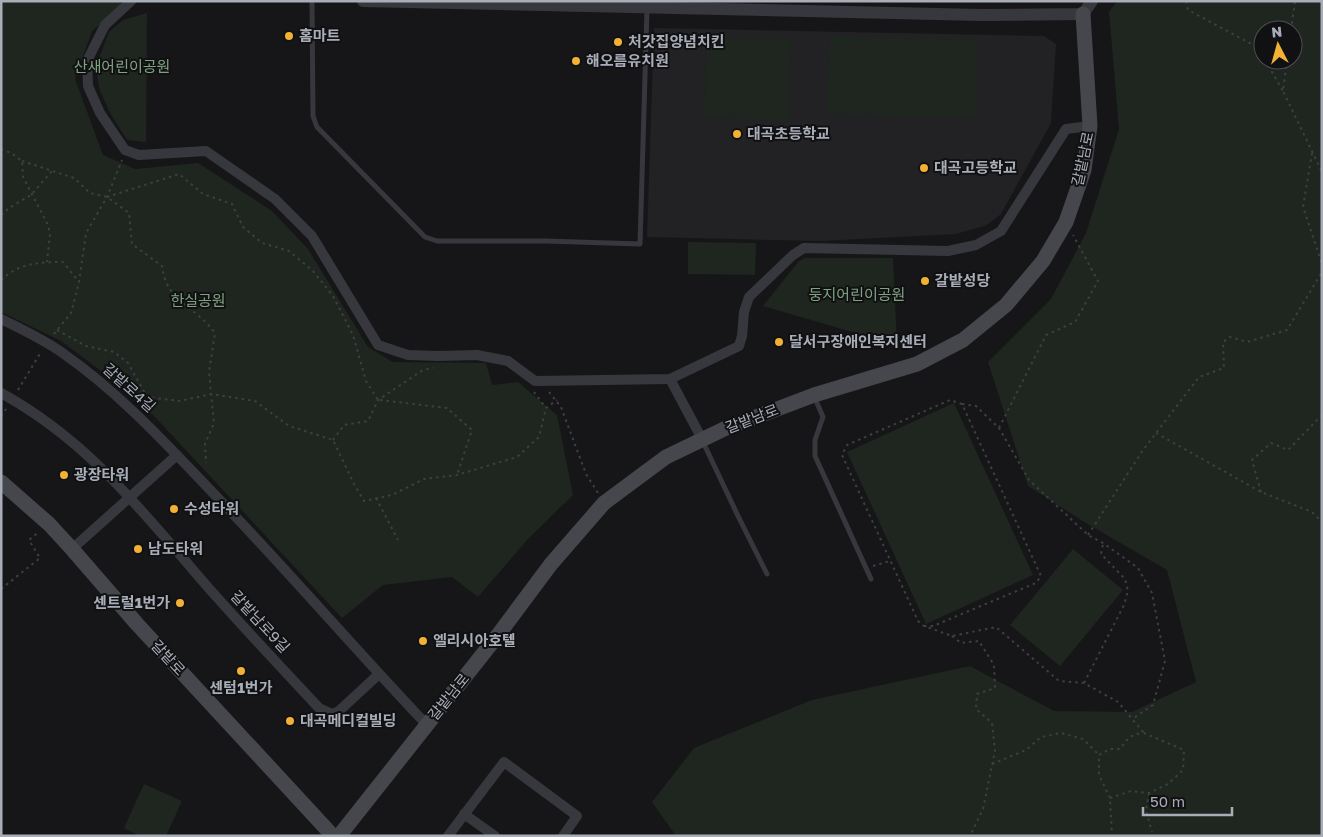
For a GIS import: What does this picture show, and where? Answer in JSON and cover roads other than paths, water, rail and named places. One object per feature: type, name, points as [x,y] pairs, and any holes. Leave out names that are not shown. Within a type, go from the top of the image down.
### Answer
[{"type":"main road","name":"갈밭남로","points":[[340,836],[498,635],[551,564],[604,503],[666,457],[702,439],[814,395],[917,364],[963,340],[1006,305],[1043,261],[1066,222],[1084,170],[1090,126],[1087,8]]},
{"type":"main road","name":"갈밭로","points":[[1,482],[49,524],[137,624],[333,836]]},
{"type":"street","points":[[131,1],[106,25],[87,61],[88,86],[100,113],[125,150],[139,155],[206,150],[275,199],[312,236],[378,346],[408,355],[476,354],[500,359],[508,361],[535,381],[670,379],[739,346],[742,336],[744,312],[749,297],[793,255],[804,248],[948,251],[976,245],[1001,232],[1066,129],[1090,126]]},
{"type":"street","points":[[363,1],[647,5],[981,15],[1087,8]]},
{"type":"street","name":"갈밭로4길","points":[[1,319],[47,342],[97,379],[144,421],[177,455]]},
{"type":"street","points":[[670,379],[702,439]]},
{"type":"street","points":[[1,393],[34,412],[72,441],[94,460],[130,498]]},
{"type":"street","points":[[72,549],[177,455],[275,557],[427,725]]},
{"type":"street","name":"갈밭남로9길","points":[[130,498],[221,602],[319,708],[332,714],[339,711],[379,674]]},
{"type":"street","points":[[448,836],[504,762],[577,816],[563,836]]},
{"type":"street","points":[[464,814],[495,836]]},
{"type":"lane","points":[[312,1],[313,116],[316,127],[425,237],[437,241],[544,241],[640,244],[647,5]]},
{"type":"lane","points":[[814,395],[823,417],[815,440],[815,456],[871,579]]},
{"type":"lane","points":[[702,439],[767,574]]},
{"type":"place","name":"홈마트","points":[[289,36]]},
{"type":"place","name":"처갓집양념치킨","points":[[618,42]]},
{"type":"place","name":"해오름유치원","points":[[576,61]]},
{"type":"place","name":"대곡초등학교","points":[[737,134]]},
{"type":"place","name":"대곡고등학교","points":[[924,168]]},
{"type":"place","name":"갈밭성당","points":[[925,281]]},
{"type":"place","name":"달서구장애인복지센터","points":[[779,342]]},
{"type":"place","name":"광장타워","points":[[64,475]]},
{"type":"place","name":"수성타워","points":[[174,509]]},
{"type":"place","name":"남도타워","points":[[138,549]]},
{"type":"place","name":"센트럴1번가","points":[[180,603]]},
{"type":"place","name":"엘리시아호텔","points":[[423,641]]},
{"type":"place","name":"센텀1번가","points":[[241,671]]},
{"type":"place","name":"대곡메디컬빌딩","points":[[290,721]]},
{"type":"park label","name":"산새어린이공원","points":[[122,67]]},
{"type":"park label","name":"둥지어린이공원","points":[[857,295]]},
{"type":"park label","name":"한실공원","points":[[198,301]]}]
